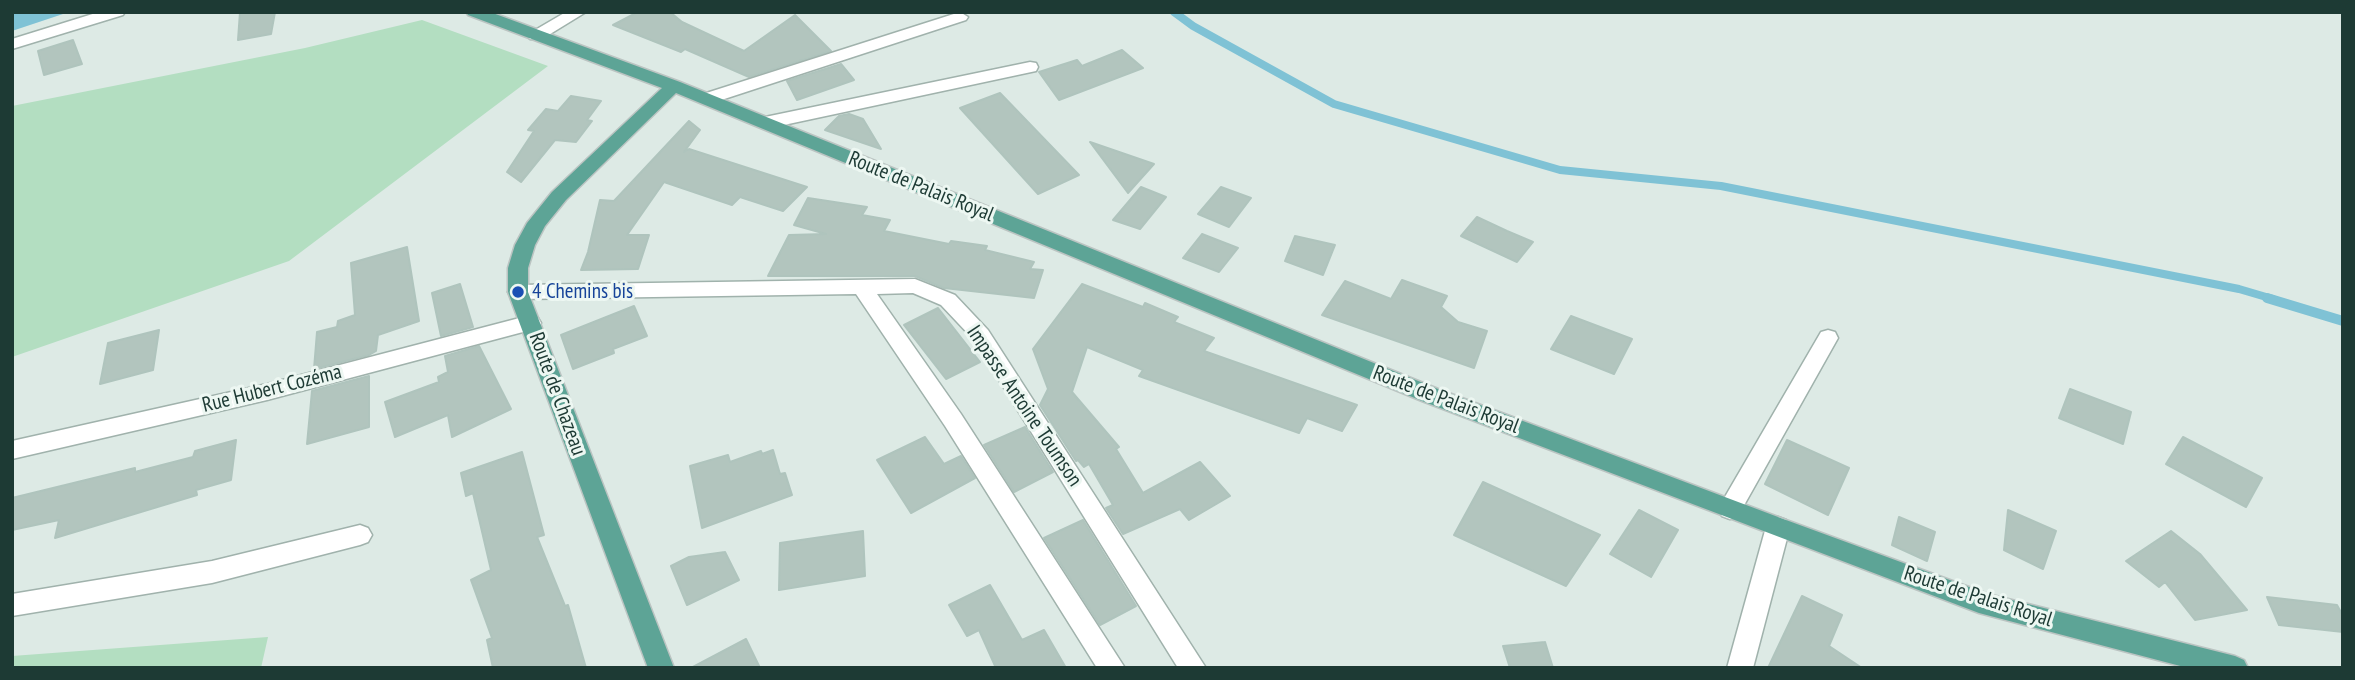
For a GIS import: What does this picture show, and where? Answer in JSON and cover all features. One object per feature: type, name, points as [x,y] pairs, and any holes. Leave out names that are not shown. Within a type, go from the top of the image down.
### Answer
[{"type":"main road","name":"Route de Palais Royal","points":[[474,12],[674,86],[1430,395],[1778,527],[1988,605],[2235,668]]},
{"type":"main road","name":"Route de Chazeau","points":[[661,668],[518,292],[519,268],[525,245],[537,223],[559,196],[674,86]]},
{"type":"street","points":[[12,44],[117,12]]},
{"type":"street","points":[[536,36],[578,12]]},
{"type":"street","points":[[706,99],[960,17]]},
{"type":"street","points":[[765,123],[1030,67]]},
{"type":"street","name":"Impasse Antoine Toumson","points":[[518,292],[915,286],[948,300],[981,335],[1194,668]]},
{"type":"street","points":[[862,287],[953,420],[1112,668]]},
{"type":"street","name":"Rue Hubert Cozéma","points":[[12,450],[267,392],[531,323]]},
{"type":"street","points":[[1730,509],[1828,338]]},
{"type":"street","points":[[1740,668],[1778,527]]},
{"type":"street","points":[[12,605],[212,572],[360,535]]},
{"type":"green space","points":[[422,20],[548,66],[289,261],[12,357],[12,106],[305,48]]},
{"type":"green space","points":[[268,637],[261,668],[12,668],[12,656]]},
{"type":"water","points":[[12,12],[69,12],[12,31]]},
{"type":"building","points":[[240,12],[275,12],[271,34],[238,40]]},
{"type":"building","points":[[638,12],[670,12],[682,22],[744,51],[795,15],[831,51],[749,77],[685,49],[681,52],[613,25]]},
{"type":"building","points":[[73,40],[82,64],[44,75],[38,51]]},
{"type":"building","points":[[1122,50],[1143,68],[1059,100],[1039,72],[1077,60],[1082,66]]},
{"type":"building","points":[[841,64],[854,80],[797,100],[787,81]]},
{"type":"building","points":[[1000,93],[1079,175],[1038,194],[960,108]]},
{"type":"building","points":[[571,96],[601,101],[587,120],[592,121],[576,142],[555,140],[521,182],[507,172],[534,131],[528,130],[546,109],[558,111]]},
{"type":"building","points":[[849,114],[863,119],[881,149],[825,130],[839,116]]},
{"type":"building","points":[[689,121],[700,130],[684,152],[689,149],[807,187],[783,211],[740,197],[732,205],[664,182],[627,235],[649,235],[638,269],[581,270],[600,200],[614,201]]},
{"type":"building","points":[[1090,142],[1154,164],[1128,193]]},
{"type":"building","points":[[1141,187],[1166,197],[1140,229],[1113,220]]},
{"type":"building","points":[[1221,187],[1251,198],[1229,227],[1198,214]]},
{"type":"building","points":[[808,198],[867,207],[862,215],[890,220],[884,231],[949,244],[951,241],[987,246],[985,250],[1034,262],[1030,269],[1043,270],[1034,298],[944,288],[915,276],[768,276],[789,235],[826,234],[794,225]]},
{"type":"building","points":[[1477,217],[1533,242],[1517,262],[1461,236]]},
{"type":"building","points":[[1202,234],[1238,248],[1219,272],[1183,258]]},
{"type":"building","points":[[1295,236],[1335,245],[1323,275],[1285,261]]},
{"type":"building","points":[[407,247],[419,321],[378,335],[376,351],[369,355],[314,369],[317,332],[337,327],[338,321],[355,315],[351,263]]},
{"type":"building","points":[[1402,280],[1447,296],[1441,307],[1458,322],[1487,331],[1474,368],[1322,315],[1345,281],[1391,299]]},
{"type":"building","points":[[460,284],[473,327],[441,336],[432,293]]},
{"type":"building","points":[[1082,284],[1143,307],[1145,303],[1178,317],[1174,322],[1214,338],[1204,351],[1357,405],[1342,431],[1307,418],[1299,433],[1139,376],[1143,370],[1087,347],[1072,392],[1119,447],[1116,449],[1143,493],[1200,462],[1230,496],[1189,520],[1180,509],[1123,534],[1106,508],[1113,505],[1089,464],[1084,467],[1076,461],[1040,405],[1048,389],[1033,349]]},
{"type":"building","points":[[634,306],[647,336],[573,369],[561,335]]},
{"type":"building","points":[[938,308],[980,362],[946,379],[904,325]]},
{"type":"building","points":[[1571,316],[1632,339],[1614,374],[1551,349]]},
{"type":"building","points":[[159,330],[153,370],[100,384],[108,343]]},
{"type":"building","points":[[479,346],[511,409],[452,437],[448,415],[395,437],[385,402],[439,382],[438,377],[448,372],[445,356]]},
{"type":"building","points":[[369,376],[369,427],[307,444],[312,391]]},
{"type":"building","points":[[2070,389],[2131,412],[2123,444],[2059,418]]},
{"type":"building","points":[[1025,427],[1053,472],[1014,492],[984,445]]},
{"type":"building","points":[[925,437],[944,464],[961,456],[975,478],[911,513],[877,460]]},
{"type":"building","points":[[2183,437],[2262,478],[2246,507],[2166,464]]},
{"type":"building","points":[[236,440],[231,480],[196,490],[197,495],[55,538],[59,520],[12,530],[12,498],[193,457],[195,451]]},
{"type":"building","points":[[1787,440],[1849,468],[1828,515],[1765,484]]},
{"type":"building","points":[[773,450],[780,474],[785,473],[792,495],[702,528],[690,466],[728,455],[730,462],[761,451],[762,454]]},
{"type":"building","points":[[522,452],[544,535],[537,537],[565,606],[568,605],[586,668],[493,668],[487,640],[492,638],[471,580],[491,570],[473,493],[466,496],[461,473]]},
{"type":"building","points":[[1483,482],[1600,535],[1566,586],[1454,535]]},
{"type":"building","points":[[1639,510],[1678,530],[1651,577],[1610,554]]},
{"type":"building","points":[[2008,510],[2056,531],[2043,569],[2004,550]]},
{"type":"building","points":[[1899,517],[1935,532],[1927,561],[1892,545]]},
{"type":"building","points":[[1083,520],[1136,606],[1100,625],[1044,538]]},
{"type":"building","points":[[863,531],[865,576],[779,590],[780,543]]},
{"type":"building","points":[[2171,531],[2200,554],[2247,610],[2195,620],[2165,582],[2159,587],[2126,561]]},
{"type":"building","points":[[725,552],[739,580],[687,605],[671,566],[689,557]]},
{"type":"building","points":[[990,585],[1022,640],[1044,630],[1066,668],[996,668],[979,630],[967,636],[949,605]]},
{"type":"building","points":[[1802,596],[1842,615],[1829,646],[1862,668],[1768,668]]},
{"type":"building","points":[[2267,597],[2337,605],[2343,616],[2343,632],[2279,625]]},
{"type":"building","points":[[746,639],[760,668],[691,668]]},
{"type":"building","points":[[1545,642],[1553,668],[1510,668],[1503,646]]},
{"type":"waterway","points":[[1174,12],[1193,26],[1334,104],[1560,170],[1721,186],[2239,289],[2273,299]]},
{"type":"waterway","points":[[2267,298],[2343,321]]},
{"type":"place","name":"4 Chemins bis","points":[[518,292]]}]
